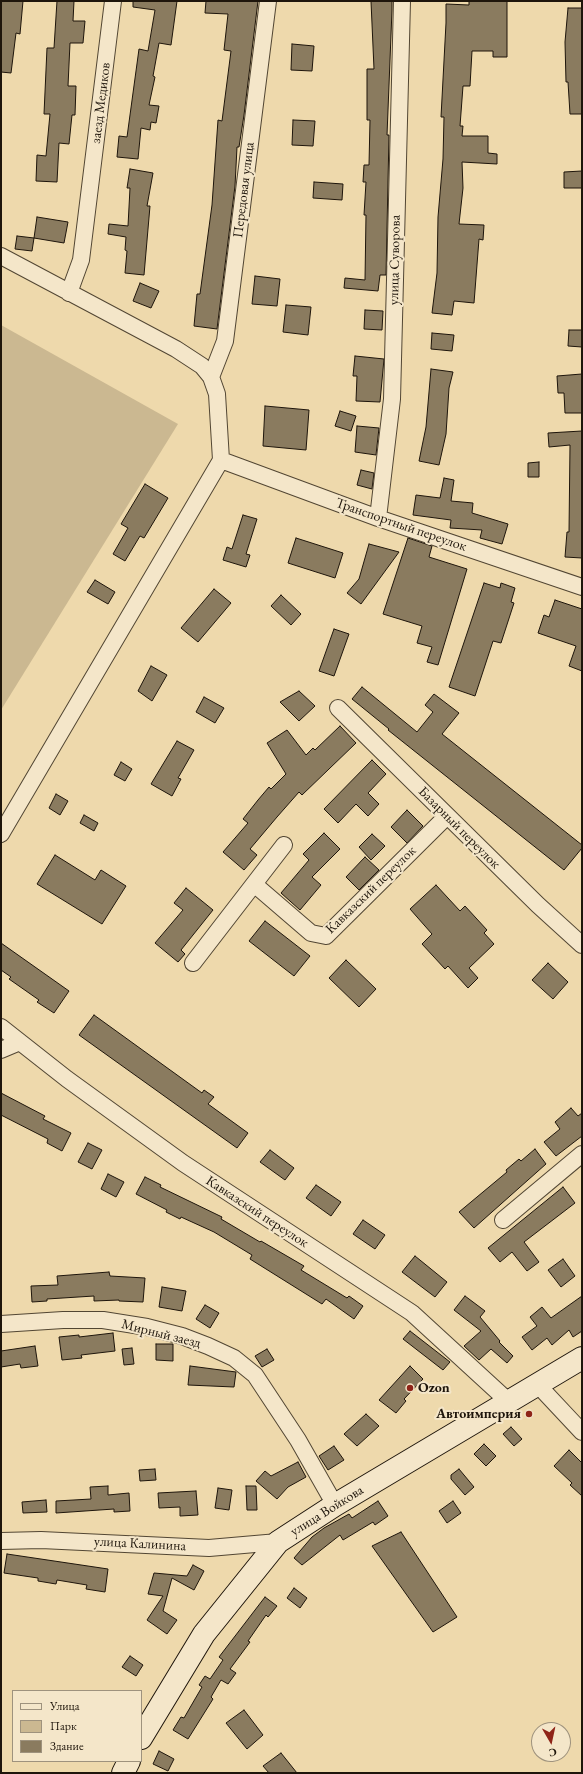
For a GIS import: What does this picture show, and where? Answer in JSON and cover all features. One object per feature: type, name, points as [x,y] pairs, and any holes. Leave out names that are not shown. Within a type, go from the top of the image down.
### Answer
[{"type":"street","name":"заезд Медиков","points":[[69,293],[81,260],[90,205],[113,1]]},
{"type":"street","name":"Передовая улица","points":[[211,377],[225,341],[268,1]]},
{"type":"street","name":"улица Суворова","points":[[378,518],[392,398],[402,1]]},
{"type":"street","points":[[1,256],[176,349],[202,366],[211,377],[217,394],[221,460],[1,834]]},
{"type":"street","name":"Транспортный переулок","points":[[221,460],[378,518],[582,588]]},
{"type":"street","name":"Базарный переулок","points":[[338,708],[538,906],[582,945]]},
{"type":"street","name":"Кавказский переулок","points":[[254,884],[311,933],[326,936],[447,816]]},
{"type":"street","points":[[193,964],[284,845]]},
{"type":"street","name":"Кавказский переулок","points":[[1,1027],[67,1079],[183,1163],[412,1313],[509,1402]]},
{"type":"street","points":[[1,1050],[20,1042]]},
{"type":"street","points":[[503,1220],[582,1154]]},
{"type":"street","name":"Мирный заезд","points":[[1,1324],[63,1320],[104,1320],[147,1327],[182,1336],[234,1358],[255,1375],[298,1440],[335,1505]]},
{"type":"street","name":"улица Войкова","points":[[142,1736],[204,1634],[278,1542],[335,1505],[582,1358]]},
{"type":"street","points":[[537,1384],[582,1432]]},
{"type":"street","name":"улица Калинина","points":[[1,1541],[41,1540],[209,1548],[278,1542]]},
{"type":"street","points":[[123,1773],[128,1762]]},
{"type":"green space","points":[[1,325],[178,424],[1,710]]},
{"type":"building","points":[[1,1],[23,1],[20,34],[16,33],[11,73],[1,72]]},
{"type":"building","points":[[57,1],[74,1],[73,21],[85,21],[83,43],[70,43],[68,86],[76,86],[75,115],[72,115],[69,144],[59,143],[57,182],[36,181],[37,155],[46,156],[50,114],[44,114],[47,48],[54,48]]},
{"type":"building","points":[[133,1],[177,1],[171,45],[159,43],[153,76],[155,77],[149,105],[159,106],[156,123],[151,122],[150,130],[141,128],[138,159],[117,157],[119,136],[127,137],[139,49],[148,51],[155,10],[133,7]]},
{"type":"building","points":[[206,1],[258,1],[244,115],[239,147],[237,147],[235,186],[217,329],[194,326],[197,294],[200,294],[212,205],[218,120],[222,121],[231,51],[224,50],[228,14],[205,13]]},
{"type":"building","points":[[371,1],[392,1],[387,135],[389,135],[386,275],[380,275],[378,291],[344,288],[345,278],[365,280],[366,215],[364,215],[366,182],[363,182],[364,165],[369,165],[370,120],[367,120],[367,69],[374,69]]},
{"type":"building","points":[[469,1],[507,1],[507,57],[493,57],[493,51],[472,51],[470,86],[463,86],[460,126],[463,126],[462,136],[488,136],[488,153],[497,154],[497,164],[462,162],[463,188],[459,224],[484,225],[483,240],[479,239],[474,303],[454,301],[452,315],[432,313],[437,273],[438,217],[443,159],[444,117],[441,117],[446,4],[469,5]]},
{"type":"building","points":[[568,8],[582,8],[582,114],[570,114],[568,82],[566,82],[565,42]]},
{"type":"building","points":[[292,44],[314,46],[312,71],[291,70]]},
{"type":"building","points":[[293,120],[315,121],[313,146],[292,145]]},
{"type":"building","points":[[130,169],[153,173],[147,206],[150,206],[144,275],[125,273],[127,251],[125,250],[126,237],[108,234],[109,224],[128,226],[130,188],[127,188]]},
{"type":"building","points":[[582,171],[582,188],[564,188],[564,172]]},
{"type":"building","points":[[314,182],[343,184],[342,200],[313,198]]},
{"type":"building","points":[[37,217],[68,222],[64,243],[34,238]]},
{"type":"building","points":[[17,236],[34,238],[32,251],[15,249]]},
{"type":"building","points":[[255,276],[280,279],[277,306],[252,304]]},
{"type":"building","points":[[140,283],[159,291],[151,308],[133,301]]},
{"type":"building","points":[[286,305],[311,307],[308,335],[283,332]]},
{"type":"building","points":[[365,310],[383,311],[382,330],[364,329]]},
{"type":"building","points":[[569,330],[582,330],[582,347],[568,346]]},
{"type":"building","points":[[432,333],[454,335],[452,351],[431,349]]},
{"type":"building","points":[[355,356],[384,359],[380,402],[356,401],[357,376],[353,376]]},
{"type":"building","points":[[431,369],[453,372],[449,388],[446,434],[439,465],[419,461],[426,427]]},
{"type":"building","points":[[582,374],[582,413],[565,413],[564,393],[558,393],[557,376]]},
{"type":"building","points":[[265,406],[309,410],[306,450],[263,446]]},
{"type":"building","points":[[340,411],[356,416],[351,431],[335,426]]},
{"type":"building","points":[[357,426],[379,428],[376,455],[355,452]]},
{"type":"building","points":[[582,431],[582,558],[565,557],[567,532],[569,532],[570,445],[549,447],[548,433]]},
{"type":"building","points":[[539,462],[539,477],[528,477],[528,463]]},
{"type":"building","points":[[361,470],[374,473],[372,489],[357,485]]},
{"type":"building","points":[[444,478],[454,480],[451,501],[473,503],[472,513],[508,524],[502,544],[480,538],[482,530],[450,528],[451,520],[413,515],[416,495],[440,498]]},
{"type":"building","points":[[145,484],[168,498],[144,538],[140,536],[125,561],[113,554],[128,528],[121,524]]},
{"type":"building","points":[[243,515],[257,519],[246,554],[250,555],[246,567],[223,560],[227,547],[232,549]]},
{"type":"building","points":[[296,538],[343,553],[335,578],[288,563]]},
{"type":"building","points":[[408,538],[432,546],[429,557],[467,569],[438,665],[427,662],[432,647],[417,643],[422,626],[383,614]]},
{"type":"building","points":[[369,544],[399,552],[361,604],[347,593],[359,579]]},
{"type":"building","points":[[95,580],[115,592],[108,604],[87,592]]},
{"type":"building","points":[[484,583],[500,588],[501,583],[515,588],[511,602],[514,603],[501,643],[493,641],[475,696],[449,687]]},
{"type":"building","points":[[214,589],[231,603],[198,642],[181,628]]},
{"type":"building","points":[[281,595],[301,614],[291,625],[271,606]]},
{"type":"building","points":[[555,600],[582,609],[582,671],[569,666],[576,646],[538,633],[544,615],[549,617]]},
{"type":"building","points":[[334,629],[349,634],[334,676],[319,671]]},
{"type":"building","points":[[151,666],[167,675],[152,701],[138,691]]},
{"type":"building","points":[[362,687],[417,732],[433,712],[425,705],[434,694],[459,713],[442,734],[582,845],[582,848],[564,870],[388,730],[389,729],[352,699]]},
{"type":"building","points":[[299,691],[315,706],[299,721],[280,702]]},
{"type":"building","points":[[204,697],[224,708],[215,723],[196,712]]},
{"type":"building","points":[[340,726],[356,743],[302,795],[299,792],[250,849],[257,855],[244,870],[223,852],[248,823],[243,819],[258,800],[269,787],[271,789],[286,774],[267,743],[287,730],[306,755],[313,748],[315,750]]},
{"type":"building","points":[[177,741],[194,750],[178,778],[181,779],[172,796],[151,784]]},
{"type":"building","points":[[372,760],[386,774],[368,793],[379,804],[368,816],[356,804],[338,823],[324,809]]},
{"type":"building","points":[[121,762],[132,769],[125,781],[114,775]]},
{"type":"building","points":[[56,794],[68,801],[60,815],[49,808]]},
{"type":"building","points":[[407,810],[423,826],[407,843],[391,827]]},
{"type":"building","points":[[84,815],[98,823],[94,831],[80,823]]},
{"type":"building","points":[[324,833],[340,849],[312,877],[321,885],[300,910],[281,893],[309,860],[303,854]]},
{"type":"building","points":[[372,834],[385,846],[371,860],[359,847]]},
{"type":"building","points":[[55,855],[95,880],[101,870],[126,886],[102,924],[37,884]]},
{"type":"building","points":[[365,857],[379,870],[359,890],[346,877]]},
{"type":"building","points":[[436,885],[460,911],[465,906],[487,930],[484,933],[494,944],[469,968],[478,978],[468,988],[448,966],[445,969],[422,944],[432,934],[410,909]]},
{"type":"building","points":[[186,888],[213,910],[181,950],[185,954],[178,962],[155,943],[183,910],[174,903]]},
{"type":"building","points":[[265,921],[310,956],[294,976],[249,941]]},
{"type":"building","points":[[1,943],[69,991],[54,1013],[37,1002],[39,1000],[9,979],[11,977],[1,970]]},
{"type":"building","points":[[346,960],[376,989],[359,1007],[329,978]]},
{"type":"building","points":[[548,963],[568,982],[553,999],[532,980]]},
{"type":"building","points":[[94,1015],[202,1093],[204,1090],[214,1097],[208,1104],[248,1133],[237,1148],[79,1035]]},
{"type":"building","points":[[1,1093],[45,1116],[43,1119],[71,1133],[62,1151],[47,1143],[48,1139],[1,1115]]},
{"type":"building","points":[[571,1108],[578,1116],[582,1113],[582,1136],[556,1156],[544,1142],[560,1129],[555,1122]]},
{"type":"building","points":[[88,1143],[102,1150],[92,1169],[78,1162]]},
{"type":"building","points":[[535,1149],[546,1164],[474,1228],[459,1212],[507,1172],[506,1170],[519,1159],[521,1161]]},
{"type":"building","points":[[270,1150],[294,1168],[285,1180],[260,1162]]},
{"type":"building","points":[[108,1174],[124,1182],[116,1197],[101,1189]]},
{"type":"building","points":[[145,1177],[161,1185],[160,1187],[222,1217],[221,1219],[304,1266],[301,1270],[347,1298],[349,1296],[363,1306],[354,1319],[326,1299],[322,1304],[250,1259],[252,1255],[214,1232],[166,1212],[167,1210],[136,1194]]},
{"type":"building","points":[[316,1185],[341,1202],[331,1216],[306,1198]]},
{"type":"building","points":[[563,1187],[575,1203],[524,1242],[539,1262],[527,1271],[512,1252],[500,1262],[488,1248]]},
{"type":"building","points":[[363,1220],[385,1235],[375,1249],[353,1234]]},
{"type":"building","points":[[415,1256],[447,1282],[435,1297],[402,1272]]},
{"type":"building","points":[[563,1259],[575,1276],[561,1287],[548,1270]]},
{"type":"building","points":[[109,1272],[110,1276],[145,1278],[143,1302],[119,1300],[94,1301],[94,1296],[47,1299],[47,1301],[32,1302],[31,1286],[58,1285],[57,1276]]},
{"type":"building","points":[[162,1287],[186,1291],[182,1311],[159,1307]]},
{"type":"building","points":[[465,1296],[485,1311],[480,1317],[500,1341],[499,1342],[513,1356],[507,1363],[491,1349],[479,1360],[464,1346],[481,1331],[454,1310]]},
{"type":"building","points":[[582,1296],[582,1331],[573,1337],[569,1330],[552,1345],[547,1338],[532,1350],[522,1337],[537,1326],[530,1317],[542,1307],[551,1318]]},
{"type":"building","points":[[205,1305],[219,1313],[210,1328],[196,1319]]},
{"type":"building","points":[[410,1331],[450,1362],[443,1370],[403,1339]]},
{"type":"building","points":[[113,1333],[115,1351],[81,1355],[82,1358],[62,1360],[59,1337],[79,1335],[79,1337]]},
{"type":"building","points":[[156,1344],[173,1344],[173,1361],[156,1360]]},
{"type":"building","points":[[35,1346],[38,1366],[21,1368],[20,1364],[1,1367],[1,1351]]},
{"type":"building","points":[[132,1348],[134,1364],[124,1365],[122,1349]]},
{"type":"building","points":[[267,1349],[274,1360],[262,1367],[255,1356]]},
{"type":"building","points":[[190,1366],[236,1372],[234,1387],[188,1385]]},
{"type":"building","points":[[410,1366],[423,1379],[404,1399],[406,1401],[396,1413],[379,1400]]},
{"type":"building","points":[[366,1414],[379,1426],[357,1446],[344,1434]]},
{"type":"building","points":[[511,1427],[522,1439],[514,1446],[503,1434]]},
{"type":"building","points":[[484,1444],[496,1456],[486,1466],[474,1454]]},
{"type":"building","points":[[334,1446],[344,1460],[328,1470],[319,1456]]},
{"type":"building","points":[[569,1450],[582,1463],[582,1496],[570,1485],[572,1483],[554,1466]]},
{"type":"building","points":[[298,1462],[306,1477],[288,1487],[277,1499],[256,1481],[265,1471],[271,1476]]},
{"type":"building","points":[[155,1469],[156,1480],[140,1481],[139,1470]]},
{"type":"building","points":[[459,1469],[474,1487],[465,1495],[451,1479],[451,1475]]},
{"type":"building","points":[[108,1486],[108,1495],[129,1493],[130,1511],[114,1512],[114,1509],[56,1513],[56,1501],[91,1499],[90,1487]]},
{"type":"building","points":[[246,1486],[256,1486],[257,1510],[247,1510]]},
{"type":"building","points":[[218,1488],[232,1490],[229,1510],[215,1508]]},
{"type":"building","points":[[196,1491],[198,1515],[180,1516],[180,1507],[159,1508],[158,1493]]},
{"type":"building","points":[[46,1500],[47,1512],[23,1513],[22,1502]]},
{"type":"building","points":[[378,1501],[388,1516],[375,1525],[373,1522],[343,1540],[340,1535],[302,1565],[294,1558],[312,1537],[324,1528],[349,1514],[352,1518]]},
{"type":"building","points":[[453,1501],[461,1513],[447,1523],[439,1511]]},
{"type":"building","points":[[401,1532],[457,1617],[433,1632],[372,1546]]},
{"type":"building","points":[[7,1554],[108,1569],[105,1592],[86,1589],[87,1585],[57,1580],[56,1584],[38,1581],[38,1578],[4,1573]]},
{"type":"building","points":[[193,1565],[204,1571],[194,1590],[172,1578],[163,1611],[177,1620],[167,1634],[147,1620],[163,1596],[148,1594],[154,1573],[187,1576]]},
{"type":"building","points":[[294,1588],[307,1598],[300,1608],[287,1598]]},
{"type":"building","points":[[265,1597],[277,1606],[268,1617],[266,1615],[248,1641],[250,1642],[230,1669],[236,1673],[228,1684],[221,1680],[211,1697],[213,1699],[188,1739],[173,1730],[181,1717],[184,1718],[202,1687],[199,1685],[205,1676],[210,1679],[223,1660],[219,1657]]},
{"type":"building","points":[[130,1656],[143,1665],[136,1676],[122,1667]]},
{"type":"building","points":[[244,1710],[263,1735],[247,1749],[226,1723]]},
{"type":"building","points":[[159,1751],[174,1759],[168,1771],[153,1764]]},
{"type":"building","points":[[281,1753],[297,1773],[269,1773],[263,1766]]},
{"type":"place","name":"Ozon","points":[[410,1388]]},
{"type":"place","name":"Автоимперия","points":[[529,1414]]}]
